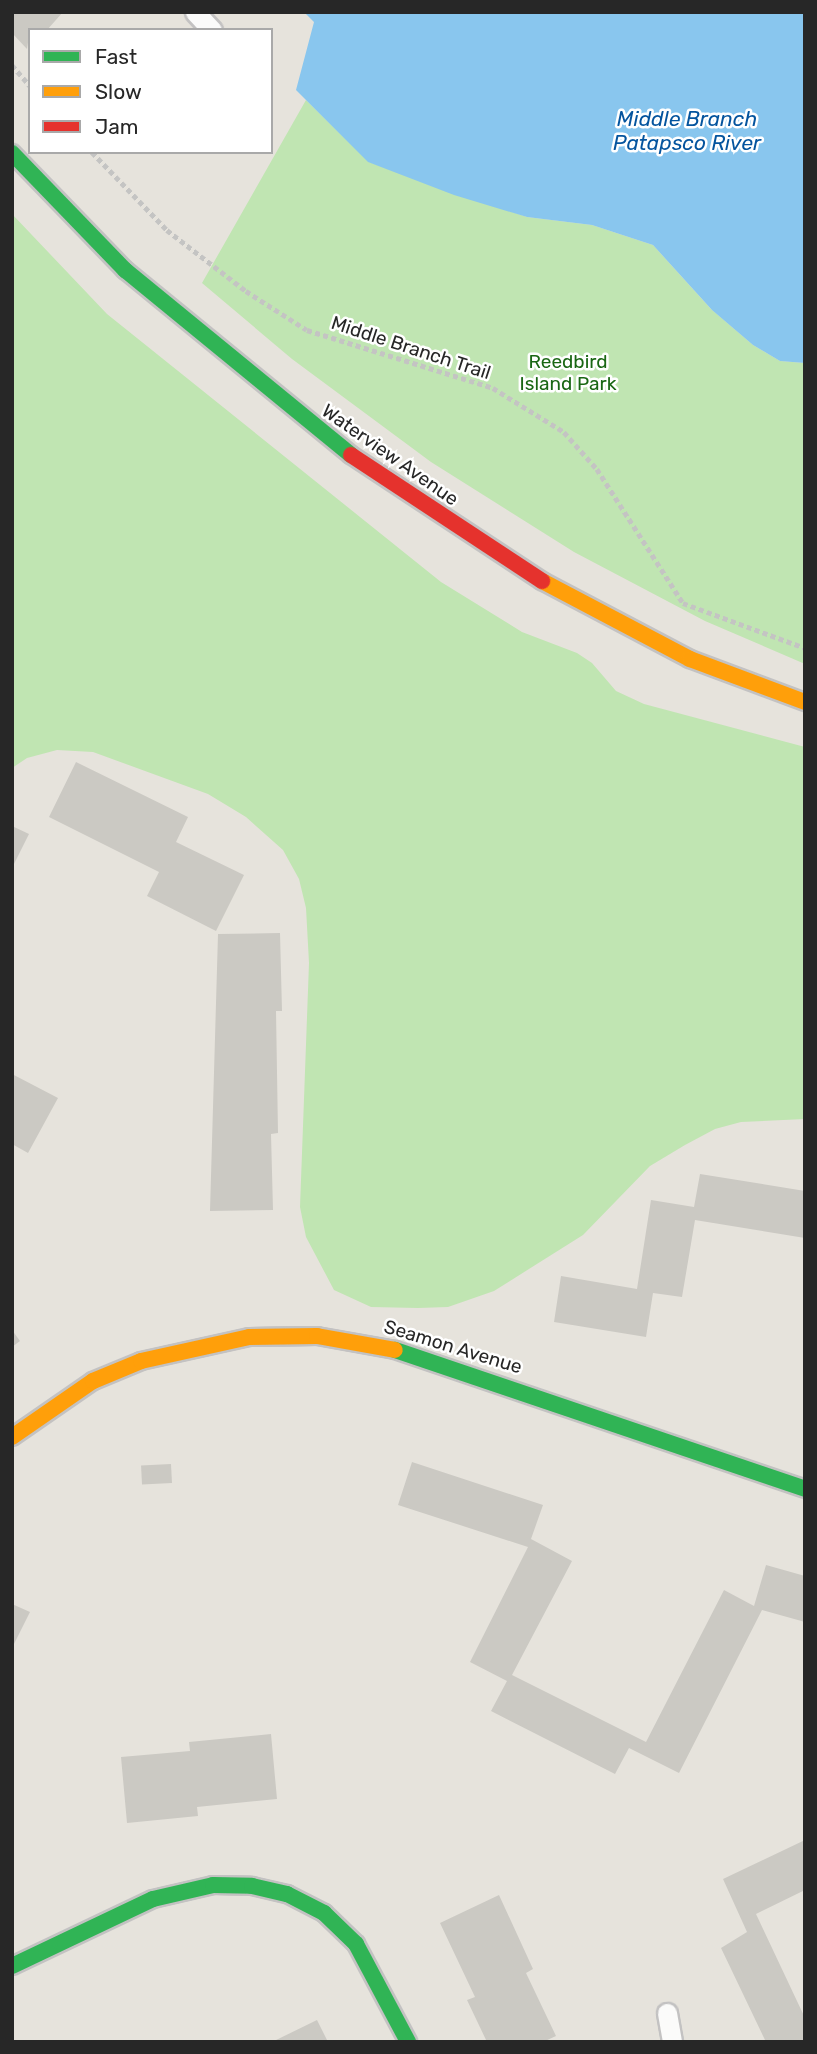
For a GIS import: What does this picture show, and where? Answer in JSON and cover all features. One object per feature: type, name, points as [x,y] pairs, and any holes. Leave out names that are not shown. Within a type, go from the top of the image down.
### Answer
[{"type":"street","name":"Waterview Avenue","points":[[12,153],[125,270],[341,448],[487,548],[583,606],[690,659],[805,702]]},
{"type":"street","name":"Seamon Avenue","points":[[12,1437],[93,1381],[141,1361],[249,1337],[317,1336],[381,1345],[805,1489]]},
{"type":"street","points":[[12,1966],[153,1899],[214,1885],[252,1886],[287,1894],[324,1913],[356,1944],[374,1972],[408,2042]]},
{"type":"lane","points":[[195,12],[210,28]]},
{"type":"lane","points":[[667,2013],[672,2042]]},
{"type":"path","points":[[12,65],[28,84]]},
{"type":"path","name":"Middle Branch Trail","points":[[94,154],[167,230],[246,291],[307,330],[493,388],[564,432],[597,469],[683,603],[805,648]]},
{"type":"green space","name":"Reedbird Island Park","points":[[306,100],[369,162],[527,217],[592,225],[653,245],[711,309],[753,345],[780,361],[805,363],[805,664],[705,621],[574,552],[431,462],[292,359],[202,283]]},
{"type":"green space","points":[[12,214],[107,314],[441,582],[522,632],[577,653],[592,663],[616,691],[644,704],[805,747],[805,1119],[741,1122],[715,1129],[685,1145],[650,1166],[583,1235],[494,1291],[448,1307],[418,1308],[371,1307],[334,1290],[306,1237],[300,1207],[309,963],[306,908],[299,879],[283,850],[246,817],[208,794],[93,752],[57,750],[27,758],[12,768]]},
{"type":"water","name":"Middle Branch Patapsco River","points":[[304,12],[805,12],[805,363],[780,361],[753,345],[712,310],[653,245],[592,225],[527,217],[454,195],[368,162],[296,90],[314,22]]},
{"type":"building","points":[[12,12],[63,12],[49,28],[28,28],[27,49],[12,33]]},
{"type":"building","points":[[76,762],[188,817],[176,842],[244,875],[216,931],[147,896],[159,872],[49,817]]},
{"type":"building","points":[[12,826],[29,834],[12,868]]},
{"type":"building","points":[[280,933],[282,1011],[276,1011],[278,1133],[271,1134],[273,1210],[210,1211],[218,934]]},
{"type":"building","points":[[12,1074],[58,1098],[28,1153],[12,1144]]},
{"type":"building","points":[[700,1174],[805,1191],[805,1238],[695,1220],[682,1297],[653,1293],[646,1337],[554,1322],[561,1276],[637,1289],[651,1200],[694,1207]]},
{"type":"building","points":[[12,1330],[20,1341],[12,1347]]},
{"type":"building","points":[[412,1462],[543,1505],[531,1539],[572,1561],[512,1675],[646,1742],[724,1590],[754,1606],[766,1565],[805,1576],[805,1622],[762,1610],[679,1773],[629,1748],[615,1774],[491,1711],[507,1681],[470,1662],[528,1547],[398,1505]]},
{"type":"building","points":[[171,1464],[172,1483],[142,1485],[141,1466]]},
{"type":"building","points":[[12,1604],[30,1612],[12,1648]]},
{"type":"building","points":[[271,1734],[277,1799],[197,1807],[198,1816],[127,1823],[121,1757],[190,1751],[189,1742]]},
{"type":"building","points":[[805,1840],[805,1890],[756,1914],[805,2018],[805,2042],[761,2042],[765,2040],[721,1948],[747,1932],[723,1879]]},
{"type":"building","points":[[499,1895],[533,1969],[526,1973],[556,2036],[543,2042],[487,2042],[467,2000],[475,1997],[440,1923]]},
{"type":"building","points":[[317,2020],[328,2042],[272,2042]]},
{"type":"traffic: fast","points":[[12,153],[125,270],[351,455]]},
{"type":"traffic: fast","points":[[395,1350],[805,1489]]},
{"type":"traffic: fast","points":[[12,1966],[153,1899],[213,1885],[252,1886],[287,1894],[324,1913],[356,1944],[408,2042]]},
{"type":"traffic: slow","points":[[542,581],[690,659],[805,702]]},
{"type":"traffic: slow","points":[[12,1437],[93,1381],[141,1361],[249,1337],[317,1336],[395,1350]]},
{"type":"traffic: jam","points":[[351,455],[542,581]]}]
